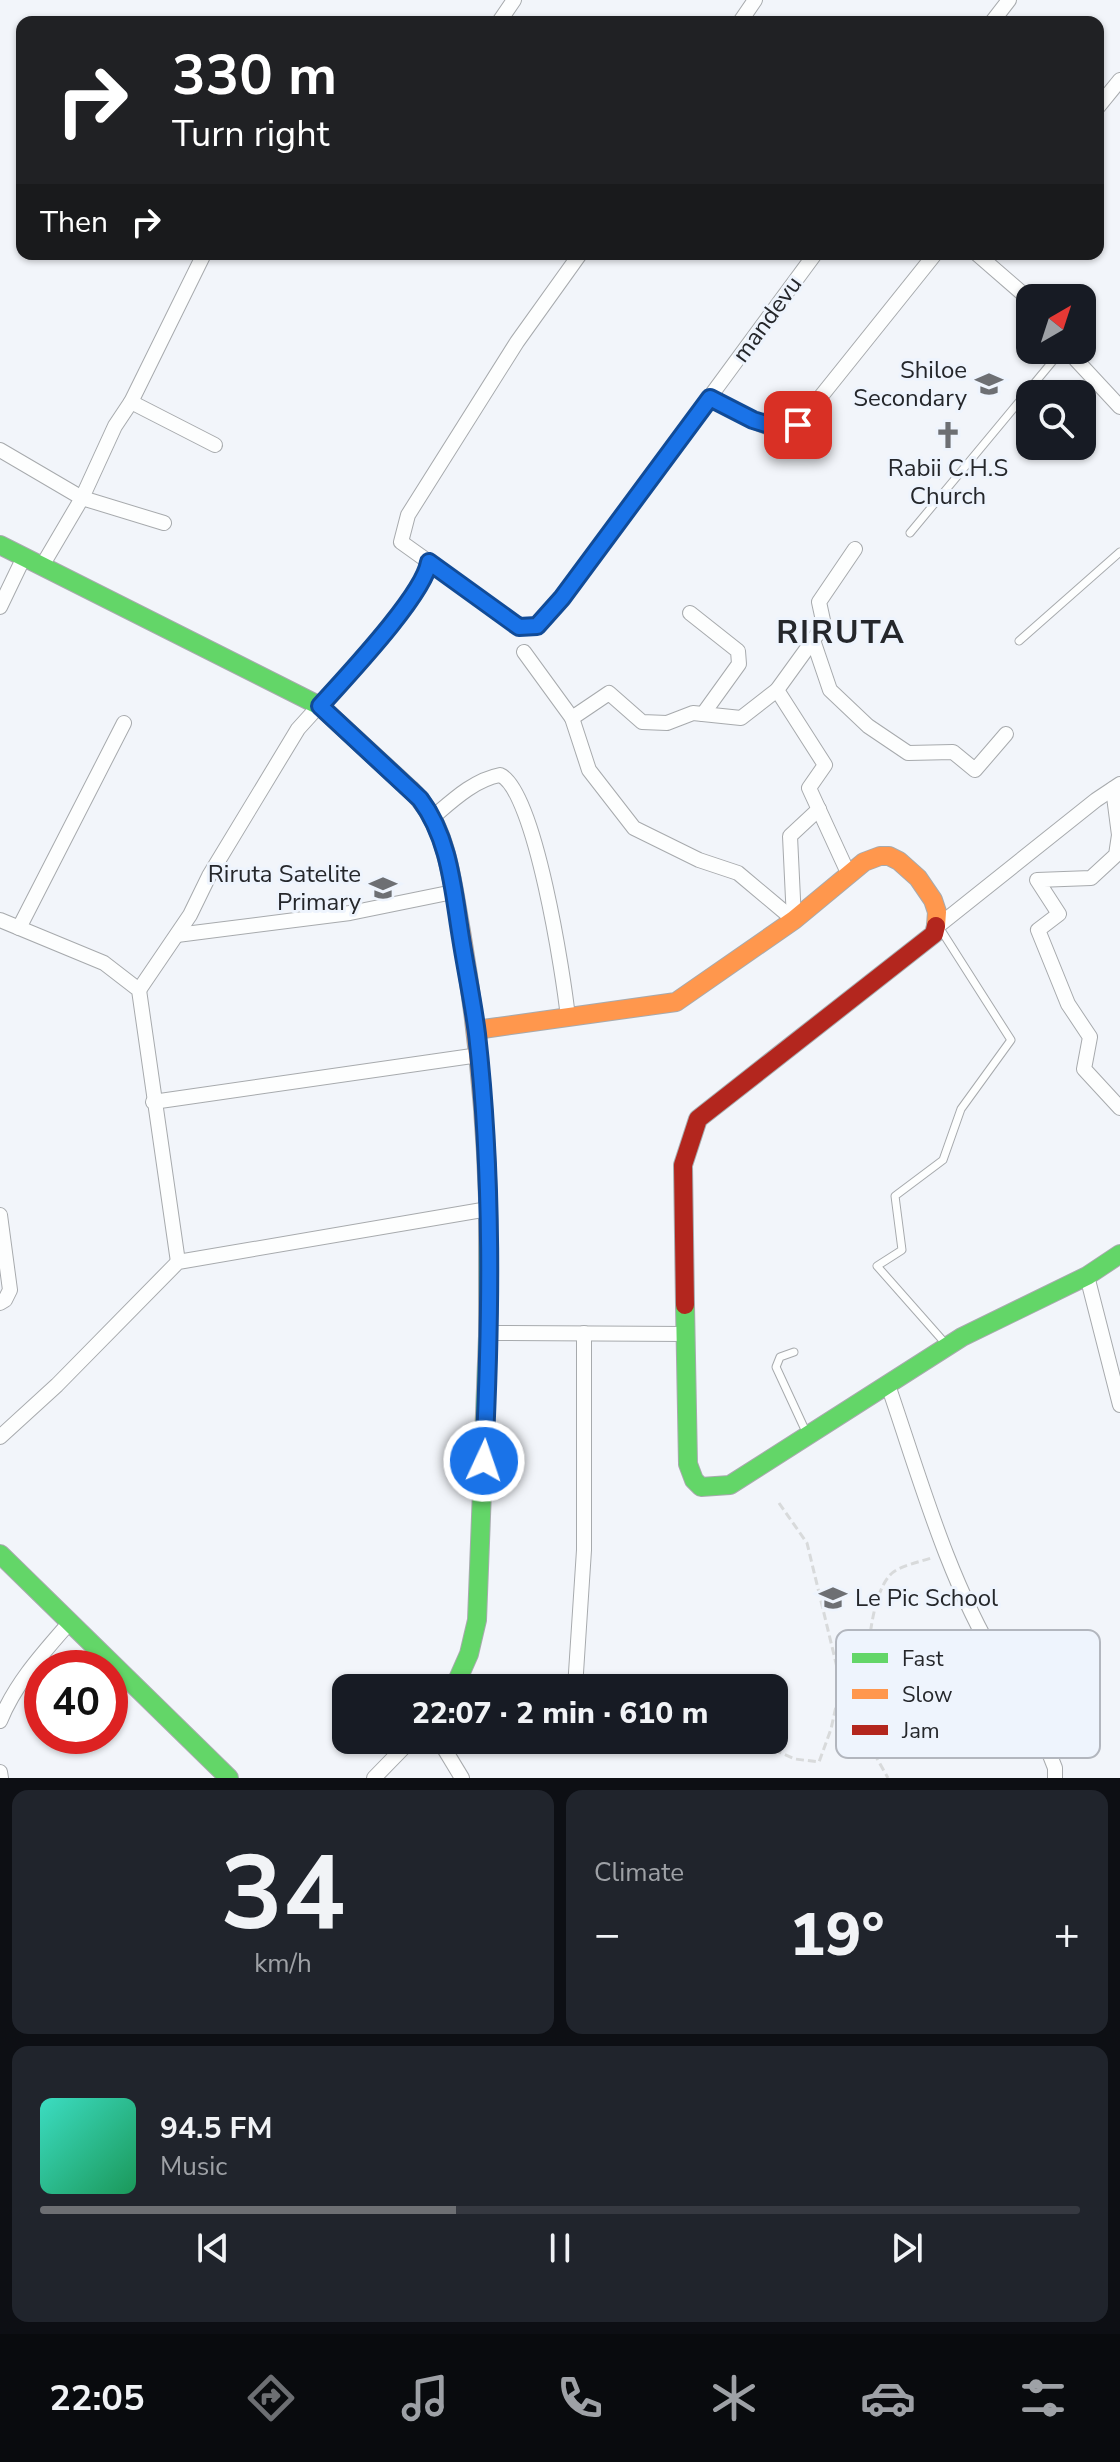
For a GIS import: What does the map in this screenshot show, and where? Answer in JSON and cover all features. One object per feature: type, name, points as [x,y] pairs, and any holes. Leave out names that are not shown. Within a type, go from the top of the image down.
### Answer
[{"type":"street","points":[[997,16],[1009,0]]},
{"type":"street","points":[[1104,100],[1120,80]]},
{"type":"street","points":[[42,566],[82,498],[115,426],[131,402],[201,260]]},
{"type":"street","name":"mandevu","points":[[576,260],[517,342],[408,515],[401,542],[519,627],[537,626],[562,598],[811,260]]},
{"type":"street","points":[[710,398],[768,426],[789,431],[798,425],[930,260]]},
{"type":"street","points":[[984,260],[1016,288]]},
{"type":"street","points":[[1078,364],[1120,407]]},
{"type":"street","points":[[131,402],[215,445]]},
{"type":"street","points":[[0,450],[82,498],[164,523]]},
{"type":"street","points":[[0,545],[320,706],[420,799],[433,817],[448,861],[476,1030],[488,1209],[490,1333],[477,1620],[469,1654],[460,1674]]},
{"type":"street","points":[[572,718],[609,693],[642,722],[667,723],[693,713],[741,718],[777,690],[824,625],[819,602],[855,549]]},
{"type":"street","points":[[0,607],[24,557]]},
{"type":"street","points":[[178,1262],[139,990],[190,915],[209,876],[298,729],[374,645],[422,582],[429,562]]},
{"type":"street","points":[[690,613],[738,651],[739,664],[703,714]]},
{"type":"street","points":[[813,640],[830,690],[868,726],[908,753],[953,752],[975,770],[1006,734]]},
{"type":"street","points":[[524,652],[572,718],[589,770],[634,828],[699,860],[738,873],[794,920]]},
{"type":"street","points":[[777,690],[825,765],[809,788],[849,875]]},
{"type":"street","points":[[19,928],[124,723]]},
{"type":"street","points":[[433,817],[462,793],[491,777],[500,775],[512,783],[537,849],[562,966],[568,1018]]},
{"type":"street","points":[[1117,786],[698,1119],[683,1165],[688,1464],[694,1480],[701,1487],[730,1485],[948,1346],[1087,1276],[1120,1254]]},
{"type":"street","points":[[1117,786],[1119,835],[1116,855],[1091,878],[1037,880],[1059,914],[1038,930],[1068,1004],[1090,1037],[1084,1069],[1120,1108]]},
{"type":"street","points":[[794,920],[790,836],[819,809]]},
{"type":"street","points":[[476,1030],[676,1002],[794,920],[875,857],[888,856],[907,866],[929,892],[938,915],[938,926]]},
{"type":"street","points":[[177,935],[350,913],[453,892]]},
{"type":"street","points":[[0,920],[104,963],[139,990]]},
{"type":"street","points":[[153,1102],[479,1055]]},
{"type":"street","points":[[0,1437],[57,1385],[178,1262],[488,1209]]},
{"type":"street","points":[[0,1215],[10,1290],[0,1303]]},
{"type":"street","points":[[1087,1276],[1120,1405]]},
{"type":"street","points":[[490,1333],[686,1334]]},
{"type":"street","points":[[576,1674],[584,1550],[584,1333]]},
{"type":"street","points":[[888,1385],[946,1552],[978,1630]]},
{"type":"street","points":[[0,1554],[229,1778]]},
{"type":"street","points":[[0,1721],[26,1672],[70,1622]]},
{"type":"street","points":[[374,1778],[397,1754]]},
{"type":"street","points":[[447,1754],[462,1778]]},
{"type":"street","points":[[1051,1758],[1055,1778]]},
{"type":"lane","points":[[910,533],[1052,364]]},
{"type":"lane","points":[[1019,641],[1120,552]]},
{"type":"lane","points":[[938,926],[1011,1040],[961,1109],[943,1160],[895,1196],[902,1250],[877,1266],[948,1346]]},
{"type":"lane","points":[[794,1352],[780,1357],[776,1367],[808,1436]]},
{"type":"path","points":[[779,1503],[807,1543],[836,1663]]},
{"type":"path","points":[[872,1630],[880,1595],[891,1574],[946,1552]]},
{"type":"path","points":[[967,1630],[976,1626]]},
{"type":"path","points":[[784,1754],[819,1762],[836,1706]]},
{"type":"path","points":[[877,1758],[888,1778]]},
{"type":"traffic: fast","points":[[0,545],[320,706],[411,790]]},
{"type":"traffic: fast","points":[[460,1674],[469,1654],[477,1620],[488,1336],[488,1198]]},
{"type":"traffic: fast","points":[[685,1305],[688,1464],[694,1480],[701,1487],[730,1485],[962,1337],[1087,1276],[1120,1254]]},
{"type":"traffic: fast","points":[[0,1554],[229,1778]]},
{"type":"traffic: slow","points":[[411,790],[423,804],[441,837],[455,894],[475,1030],[488,1198]]},
{"type":"traffic: slow","points":[[476,1030],[676,1002],[794,920],[864,862],[880,856],[899,861],[918,878],[933,900],[937,912],[936,926]]},
{"type":"traffic: jam","points":[[685,1305],[683,1165],[698,1119],[934,934],[936,926]]},
{"type":"place","name":"Shiloe Secondary","points":[[989,384]]},
{"type":"place","name":"Rabii C.H.S Church","points":[[948,435]]},
{"type":"place","name":"Riruta Satelite Primary","points":[[383,888]]},
{"type":"place","name":"Le Pic School","points":[[833,1598]]},
{"type":"district","name":"RIRUTA","points":[[841,632]]},
{"type":"route","points":[[484,1461],[490,1333],[487,1178],[476,1030],[448,861],[433,817],[420,799],[320,706],[374,645],[422,582],[429,562],[519,627],[537,626],[562,598],[710,398],[783,431],[798,425]]}]
